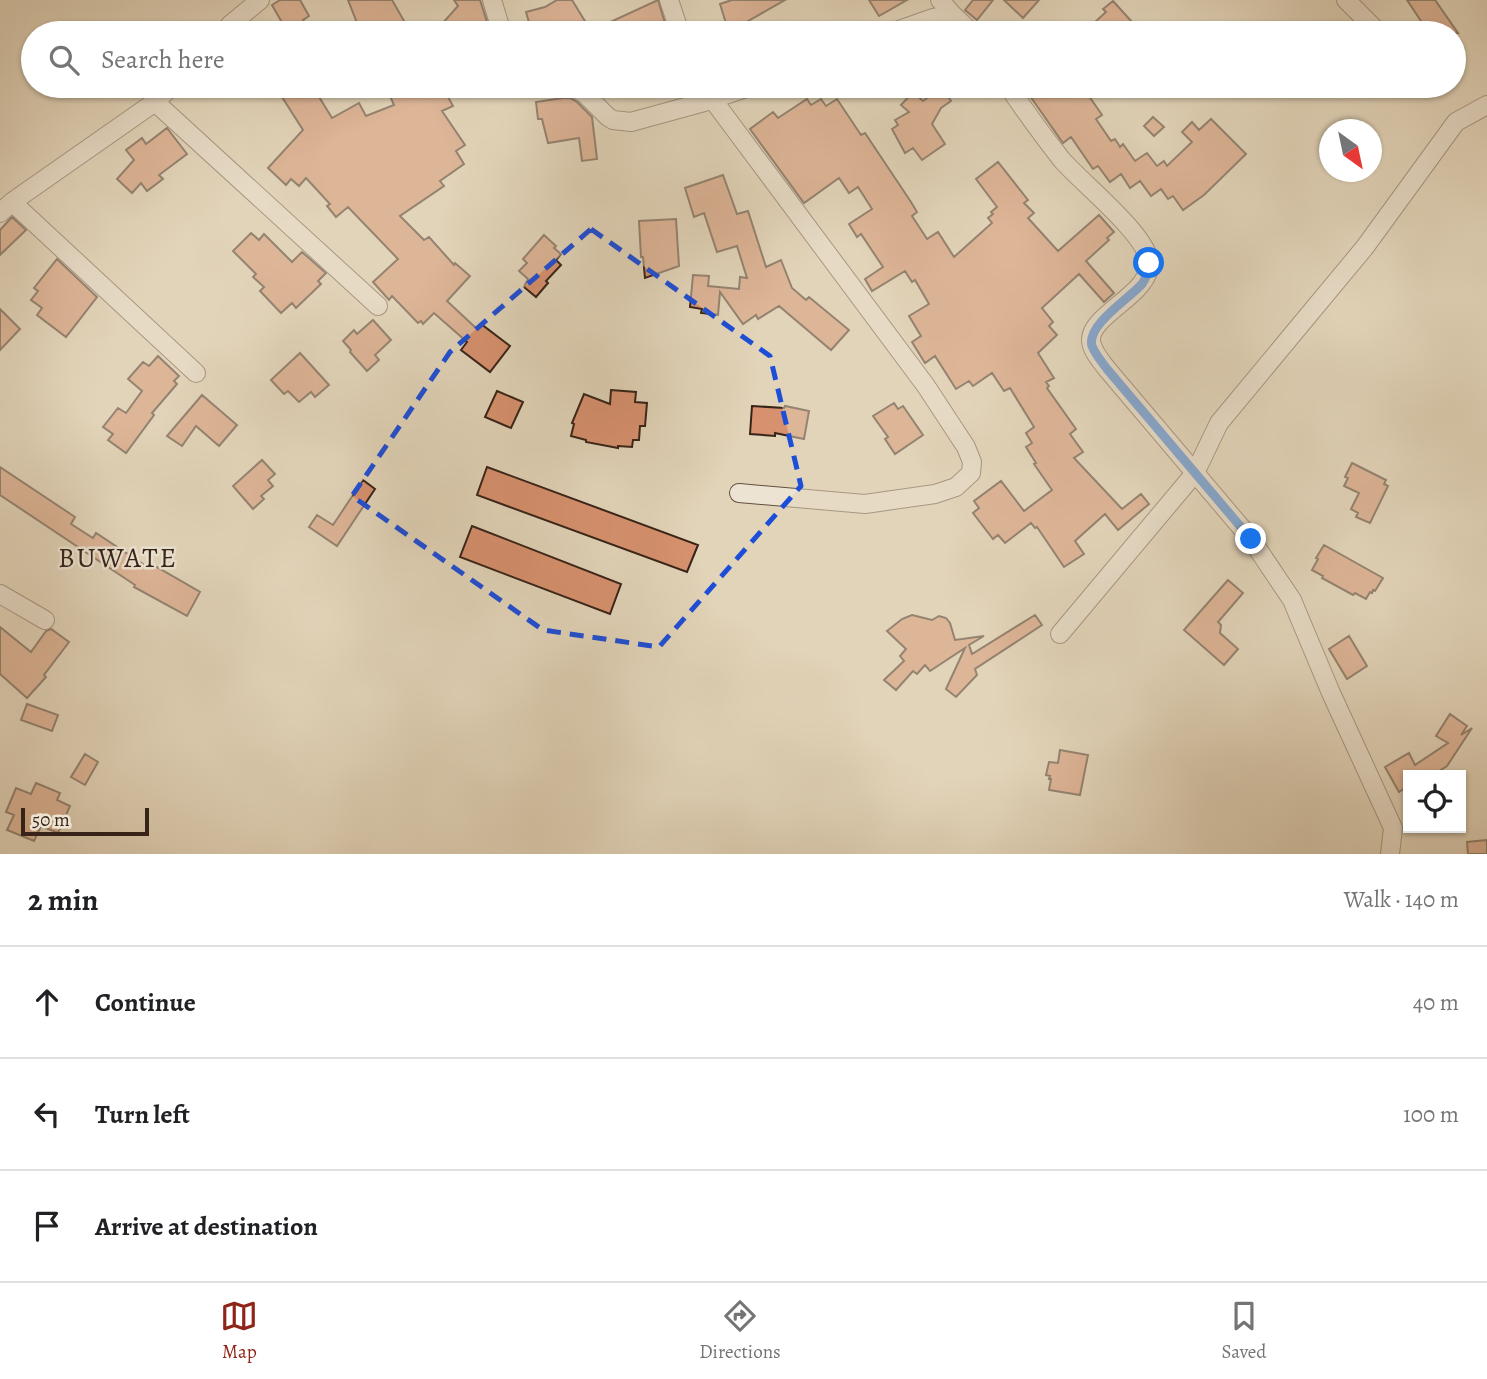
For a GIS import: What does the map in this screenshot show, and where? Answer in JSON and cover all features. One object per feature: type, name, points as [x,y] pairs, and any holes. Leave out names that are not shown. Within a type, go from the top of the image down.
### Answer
[{"type":"street","points":[[235,21],[260,0]]},
{"type":"street","points":[[492,0],[498,21]]},
{"type":"street","points":[[669,0],[676,21]]},
{"type":"street","points":[[1346,0],[1367,21]]},
{"type":"street","points":[[925,21],[946,7],[960,21]]},
{"type":"street","points":[[159,98],[6,208],[196,373]]},
{"type":"street","points":[[589,98],[613,120],[631,122],[699,98]]},
{"type":"street","points":[[707,98],[926,386],[966,447],[972,462],[971,473],[956,487],[935,494],[864,504],[739,493]]},
{"type":"street","points":[[1016,98],[1061,158],[1130,228],[1146,249],[1148,274],[1100,323],[1092,336],[1091,344],[1107,369],[1251,539],[1292,600],[1393,828],[1390,854]]},
{"type":"street","points":[[155,102],[378,306]]},
{"type":"street","points":[[1060,634],[1195,472],[1219,423],[1366,247],[1456,122],[1487,104]]},
{"type":"street","points":[[0,594],[45,620]]},
{"type":"highlighted area","points":[[591,229],[770,356],[801,486],[659,647],[543,630],[352,496],[450,352]]},
{"type":"building","points":[[280,0],[300,0],[309,16],[304,21],[281,21],[272,5]]},
{"type":"building","points":[[348,0],[392,0],[404,21],[356,21]]},
{"type":"building","points":[[454,0],[480,0],[487,21],[445,21],[458,6]]},
{"type":"building","points":[[557,0],[572,0],[585,21],[529,21],[526,12],[545,7]]},
{"type":"building","points":[[658,0],[664,21],[613,21]]},
{"type":"building","points":[[732,0],[785,0],[748,21],[725,21],[720,4]]},
{"type":"building","points":[[869,0],[907,0],[879,16]]},
{"type":"building","points":[[973,0],[993,0],[977,20],[965,10]]},
{"type":"building","points":[[1004,0],[1039,0],[1023,18]]},
{"type":"building","points":[[1407,0],[1435,0],[1450,21],[1421,21]]},
{"type":"building","points":[[1113,1],[1131,21],[1096,21],[1106,12],[1103,9]]},
{"type":"building","points":[[283,98],[320,98],[332,118],[359,103],[366,116],[394,105],[391,98],[449,98],[453,106],[442,111],[465,145],[456,151],[464,164],[440,181],[444,186],[400,216],[424,240],[429,237],[454,265],[455,263],[470,276],[447,301],[477,329],[481,324],[510,346],[490,372],[461,350],[467,342],[434,313],[423,324],[421,321],[418,323],[392,296],[389,300],[373,282],[398,259],[348,207],[336,217],[327,206],[330,204],[306,178],[299,186],[291,179],[286,185],[268,168],[303,130]]},
{"type":"building","points":[[563,98],[577,102],[592,117],[597,159],[582,161],[579,138],[548,143],[542,119],[538,119],[536,102]]},
{"type":"building","points":[[907,98],[920,98],[923,101],[927,98],[949,98],[951,101],[941,108],[932,124],[945,144],[922,160],[913,148],[905,153],[892,129],[898,125],[895,120],[909,112],[901,105]]},
{"type":"building","points":[[1031,98],[1090,98],[1102,115],[1096,119],[1111,141],[1115,139],[1120,147],[1123,144],[1135,161],[1147,153],[1157,166],[1164,161],[1167,166],[1192,142],[1182,132],[1192,122],[1199,130],[1211,119],[1246,154],[1204,195],[1183,210],[1173,196],[1168,199],[1161,189],[1151,196],[1140,181],[1130,188],[1121,174],[1110,182],[1098,166],[1093,169],[1071,137],[1063,143]]},
{"type":"building","points":[[807,99],[811,105],[821,99],[826,106],[837,99],[861,135],[865,133],[911,202],[917,212],[912,216],[927,239],[938,232],[954,257],[992,223],[988,218],[997,207],[976,179],[998,162],[1028,200],[1024,203],[1034,213],[1028,218],[1058,251],[1099,215],[1114,232],[1086,261],[1114,293],[1104,302],[1079,274],[1042,308],[1053,322],[1049,326],[1057,335],[1038,353],[1054,378],[1046,382],[1049,386],[1047,388],[1076,429],[1070,434],[1083,452],[1074,458],[1122,509],[1141,494],[1149,504],[1118,530],[1105,514],[1075,541],[1084,554],[1064,567],[1037,527],[1031,523],[1005,543],[998,535],[993,539],[973,513],[979,508],[974,501],[1001,481],[1024,511],[1052,490],[1026,447],[1032,443],[1026,433],[1034,427],[1010,388],[1004,391],[992,373],[973,386],[969,381],[956,389],[935,356],[925,363],[912,342],[921,336],[909,316],[929,304],[915,280],[912,282],[905,271],[872,291],[865,279],[883,267],[861,234],[857,237],[849,224],[872,209],[858,187],[849,193],[839,178],[804,203],[750,129],[773,112],[778,118]]},
{"type":"building","points":[[1153,117],[1164,127],[1154,136],[1144,126]]},
{"type":"building","points":[[167,128],[187,154],[159,175],[163,179],[147,191],[141,183],[132,193],[117,179],[134,160],[126,150],[142,138],[146,144]]},
{"type":"building","points":[[723,175],[737,214],[748,211],[766,267],[781,260],[792,288],[806,300],[809,297],[849,330],[831,350],[779,306],[758,319],[756,315],[743,324],[720,292],[718,315],[701,313],[702,309],[690,307],[693,275],[709,276],[708,286],[739,289],[740,277],[747,278],[737,246],[717,252],[704,213],[694,217],[685,188]]},
{"type":"building","points":[[12,217],[26,230],[0,255],[0,230]]},
{"type":"building","points":[[676,219],[679,266],[645,278],[639,221]]},
{"type":"building","points":[[251,233],[259,240],[264,234],[292,262],[302,252],[326,273],[318,281],[321,284],[296,308],[292,303],[281,313],[260,291],[264,287],[253,277],[256,274],[233,251]]},
{"type":"building","points":[[544,235],[561,254],[556,260],[561,265],[536,297],[524,287],[528,279],[519,271],[527,263],[523,259]]},
{"type":"building","points":[[57,259],[97,297],[66,337],[37,315],[42,308],[31,300],[38,291],[34,288]]},
{"type":"building","points":[[0,309],[20,329],[0,350]]},
{"type":"building","points":[[373,320],[391,340],[375,355],[379,360],[367,371],[343,341],[354,330],[357,334]]},
{"type":"building","points":[[300,353],[329,385],[315,397],[311,392],[299,402],[288,391],[284,394],[271,380]]},
{"type":"building","points":[[158,356],[179,376],[174,381],[177,384],[152,413],[154,415],[126,453],[108,440],[113,434],[103,427],[118,408],[126,413],[142,391],[128,379],[143,362],[149,366]]},
{"type":"building","points":[[611,390],[636,392],[635,402],[647,403],[645,426],[640,426],[639,440],[633,440],[632,447],[618,448],[586,442],[571,436],[572,423],[584,394],[610,404]]},
{"type":"building","points":[[497,391],[523,402],[511,428],[485,417]]},
{"type":"building","points":[[202,395],[237,425],[219,446],[196,426],[182,446],[167,436]]},
{"type":"building","points":[[894,403],[898,409],[903,406],[923,435],[895,454],[885,439],[888,437],[873,416]]},
{"type":"building","points":[[752,406],[785,406],[809,411],[804,439],[775,433],[775,436],[750,434]]},
{"type":"building","points":[[262,460],[275,474],[268,480],[273,486],[261,496],[264,499],[253,509],[233,486]]},
{"type":"building","points":[[1352,463],[1386,480],[1384,484],[1388,486],[1370,523],[1356,517],[1358,513],[1351,509],[1359,493],[1344,486]]},
{"type":"building","points":[[0,467],[75,517],[71,524],[93,538],[96,533],[146,566],[148,562],[200,592],[187,616],[134,587],[135,585],[0,495]]},
{"type":"building","points":[[487,467],[698,545],[687,572],[477,495]]},
{"type":"building","points":[[363,480],[375,489],[337,546],[309,527],[317,515],[333,525]]},
{"type":"building","points":[[472,526],[621,584],[610,614],[460,557]]},
{"type":"building","points":[[1324,545],[1383,578],[1375,591],[1370,592],[1366,599],[1355,593],[1353,595],[1312,570]]},
{"type":"building","points":[[1228,580],[1243,593],[1218,622],[1221,625],[1220,633],[1238,649],[1224,665],[1184,630]]},
{"type":"building","points":[[912,615],[932,620],[939,616],[946,618],[955,640],[984,636],[969,645],[972,654],[1035,615],[1042,625],[975,669],[977,675],[956,697],[946,689],[965,648],[930,671],[925,665],[917,674],[913,671],[896,690],[884,680],[904,661],[900,656],[906,649],[887,631]]},
{"type":"building","points":[[0,627],[31,652],[46,631],[51,629],[69,642],[44,675],[46,677],[27,698],[0,674]]},
{"type":"building","points":[[1349,636],[1367,666],[1347,679],[1329,649]]},
{"type":"building","points":[[27,704],[58,715],[52,731],[21,720]]},
{"type":"building","points":[[1450,714],[1467,726],[1461,735],[1472,728],[1447,766],[1441,770],[1403,770],[1403,789],[1399,792],[1385,767],[1409,753],[1415,765],[1448,743],[1436,736]]},
{"type":"building","points":[[1060,750],[1088,755],[1080,795],[1049,790],[1051,779],[1046,775],[1049,762],[1058,763]]},
{"type":"building","points":[[85,754],[98,762],[85,785],[71,777]]},
{"type":"building","points":[[36,783],[60,793],[57,800],[70,806],[58,833],[41,826],[34,841],[7,830],[14,815],[6,812],[16,788],[31,794]]},
{"type":"building","points":[[1487,840],[1487,854],[1468,854],[1467,842]]},
{"type":"district","name":"BUWATE","points":[[118,557]]},
{"type":"route","points":[[1149,263],[1148,274],[1142,283],[1100,323],[1092,336],[1091,344],[1107,369],[1251,539]]}]
